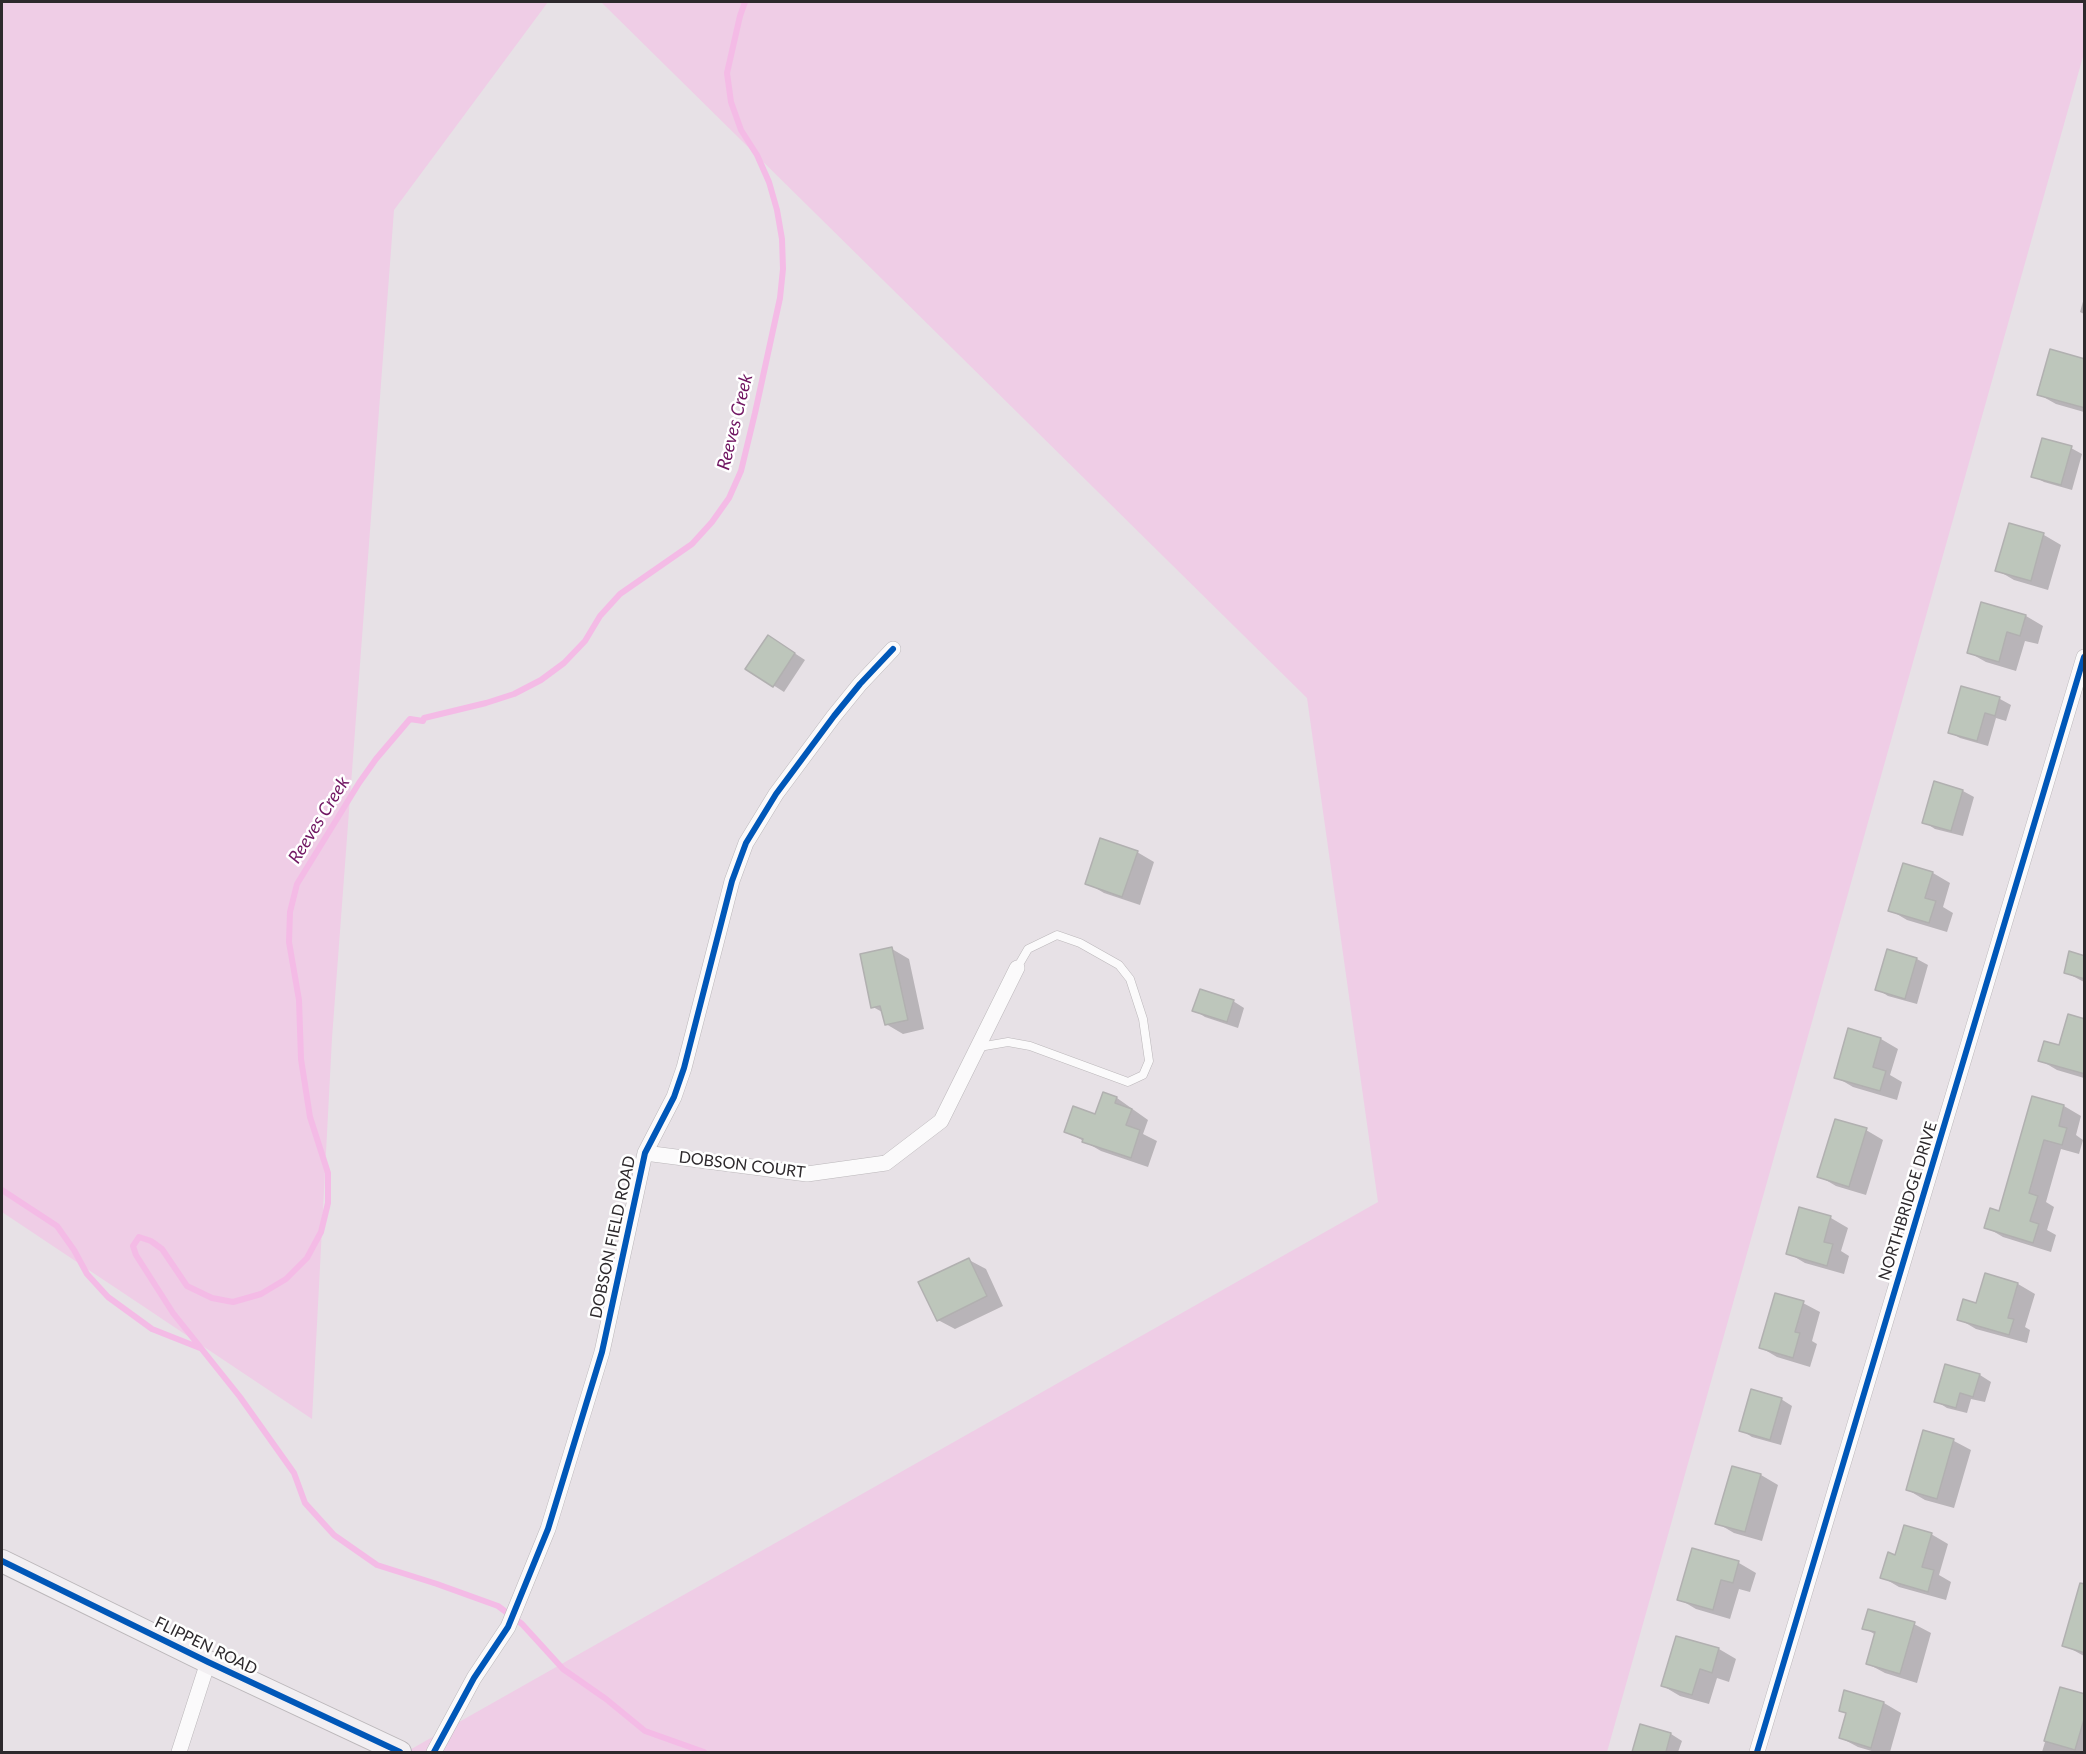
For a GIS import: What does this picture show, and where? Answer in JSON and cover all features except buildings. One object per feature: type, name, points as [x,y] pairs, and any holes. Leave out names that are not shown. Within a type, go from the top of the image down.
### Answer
[{"type":"street","name":"DOBSON FIELD ROAD","points":[[434,1752],[474,1678],[508,1628],[548,1529],[602,1352],[645,1153],[674,1097],[684,1068],[732,881],[750,834],[776,794],[834,716],[893,649]]},
{"type":"street","name":"NORTHBRIDGE DRIVE","points":[[1757,1752],[2085,657]]},
{"type":"street","name":"DOBSON COURT","points":[[645,1153],[807,1174],[886,1163],[941,1121],[1017,968]]},
{"type":"street","name":"FLIPPEN ROAD","points":[[2,1561],[208,1662],[400,1752]]},
{"type":"street","points":[[179,1752],[208,1662]]},
{"type":"lane","points":[[978,1047],[1008,1041],[1030,1046],[1128,1082],[1143,1075],[1149,1061],[1143,1018],[1130,978],[1119,965],[1080,943],[1057,935],[1028,949],[1017,968]]},
{"type":"shaded area","points":[[2,2],[548,2],[394,210],[332,1038],[312,1419],[2,1212]]},
{"type":"shaded area","points":[[601,2],[2084,2],[2084,53],[1607,1752],[406,1752],[1378,1202],[1307,698]]},
{"type":"waterway","name":"Reeves Creek","points":[[704,1752],[645,1731],[606,1699],[563,1669],[522,1624],[498,1606],[377,1565],[334,1535],[305,1503],[294,1473],[240,1397],[173,1313],[136,1255],[133,1246],[139,1237],[151,1241],[162,1249],[187,1286],[212,1298],[233,1302],[261,1294],[286,1279],[307,1258],[321,1232],[328,1203],[328,1173],[310,1117],[301,1059],[299,1000],[289,942],[290,912],[297,884],[359,783],[410,719],[423,721],[424,718],[486,703],[514,694],[541,680],[564,663],[585,641],[600,616],[620,594],[692,544],[729,498],[741,471],[755,413],[780,298],[783,269],[782,239],[769,182],[757,155],[741,130],[731,102],[727,73],[745,2]]},
{"type":"waterway","name":"Reeves Creek","points":[[2,1190],[57,1226],[87,1274],[108,1297],[152,1329],[200,1348]]},
{"type":"cycle path","points":[[434,1752],[474,1678],[508,1627],[548,1529],[602,1352],[645,1153],[674,1097],[684,1068],[732,881],[746,843],[776,794],[834,716],[893,649]]},
{"type":"cycle path","points":[[1757,1752],[2084,657]]},
{"type":"cycle path","points":[[2,1561],[208,1662],[400,1752]]}]
